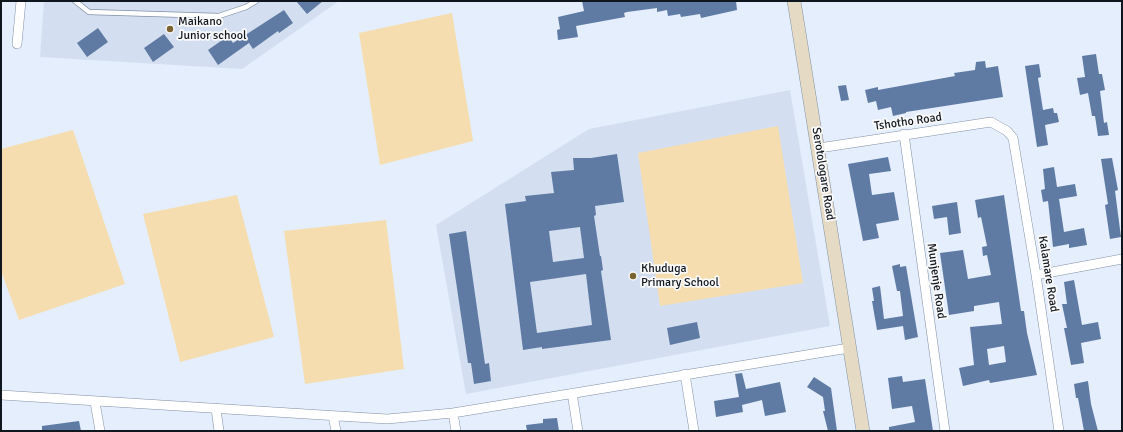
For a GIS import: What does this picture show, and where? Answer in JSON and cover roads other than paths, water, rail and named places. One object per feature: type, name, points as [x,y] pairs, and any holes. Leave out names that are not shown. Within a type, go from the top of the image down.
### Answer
[{"type":"street","points":[[16,1],[21,1],[18,44]]},
{"type":"street","name":"Serotologare Road","points":[[794,1],[819,148],[863,431]]},
{"type":"street","name":"Tshotho Road","points":[[819,148],[991,122],[1000,126]]},
{"type":"street","name":"Kalamare Road","points":[[1000,126],[1013,138],[1036,275],[1059,431]]},
{"type":"street","name":"Munjenje Road","points":[[904,134],[945,431]]},
{"type":"street","points":[[1036,275],[1122,259]]},
{"type":"street","points":[[1,395],[387,419],[453,413],[849,348]]},
{"type":"street","points":[[685,374],[694,431]]},
{"type":"street","points":[[572,393],[578,431]]},
{"type":"street","points":[[95,402],[100,431]]},
{"type":"street","points":[[216,409],[219,431]]},
{"type":"street","points":[[453,413],[456,431]]},
{"type":"street","points":[[333,416],[336,431]]},
{"type":"lane","points":[[75,1],[89,12],[220,16],[246,7],[256,1]]},
{"type":"place","name":"Maikano Junior school","points":[[170,29]]},
{"type":"place","name":"Khuduga Primary School","points":[[633,276]]}]
